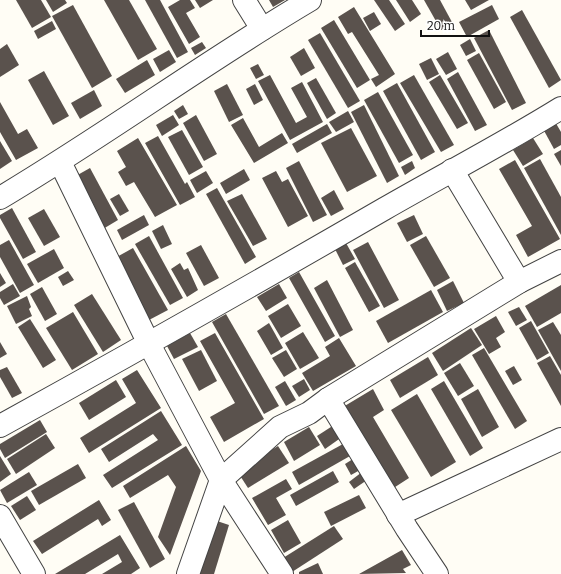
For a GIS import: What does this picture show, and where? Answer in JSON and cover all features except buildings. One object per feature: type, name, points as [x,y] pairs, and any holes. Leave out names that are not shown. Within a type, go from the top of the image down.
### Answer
[{"type":"street","points":[[244,0],[262,29]]},
{"type":"street","points":[[0,198],[60,162],[262,29],[310,0]]},
{"type":"street","points":[[0,426],[149,344],[452,170],[516,136],[561,108]]},
{"type":"street","points":[[60,162],[149,344],[221,480],[282,574]]},
{"type":"street","points":[[452,170],[519,282]]},
{"type":"street","points":[[188,574],[221,480],[280,427],[309,413],[328,399],[519,282],[561,261]]},
{"type":"street","points":[[328,399],[398,515],[436,574]]},
{"type":"street","points":[[398,515],[561,439]]},
{"type":"street","points":[[0,516],[34,574]]}]
